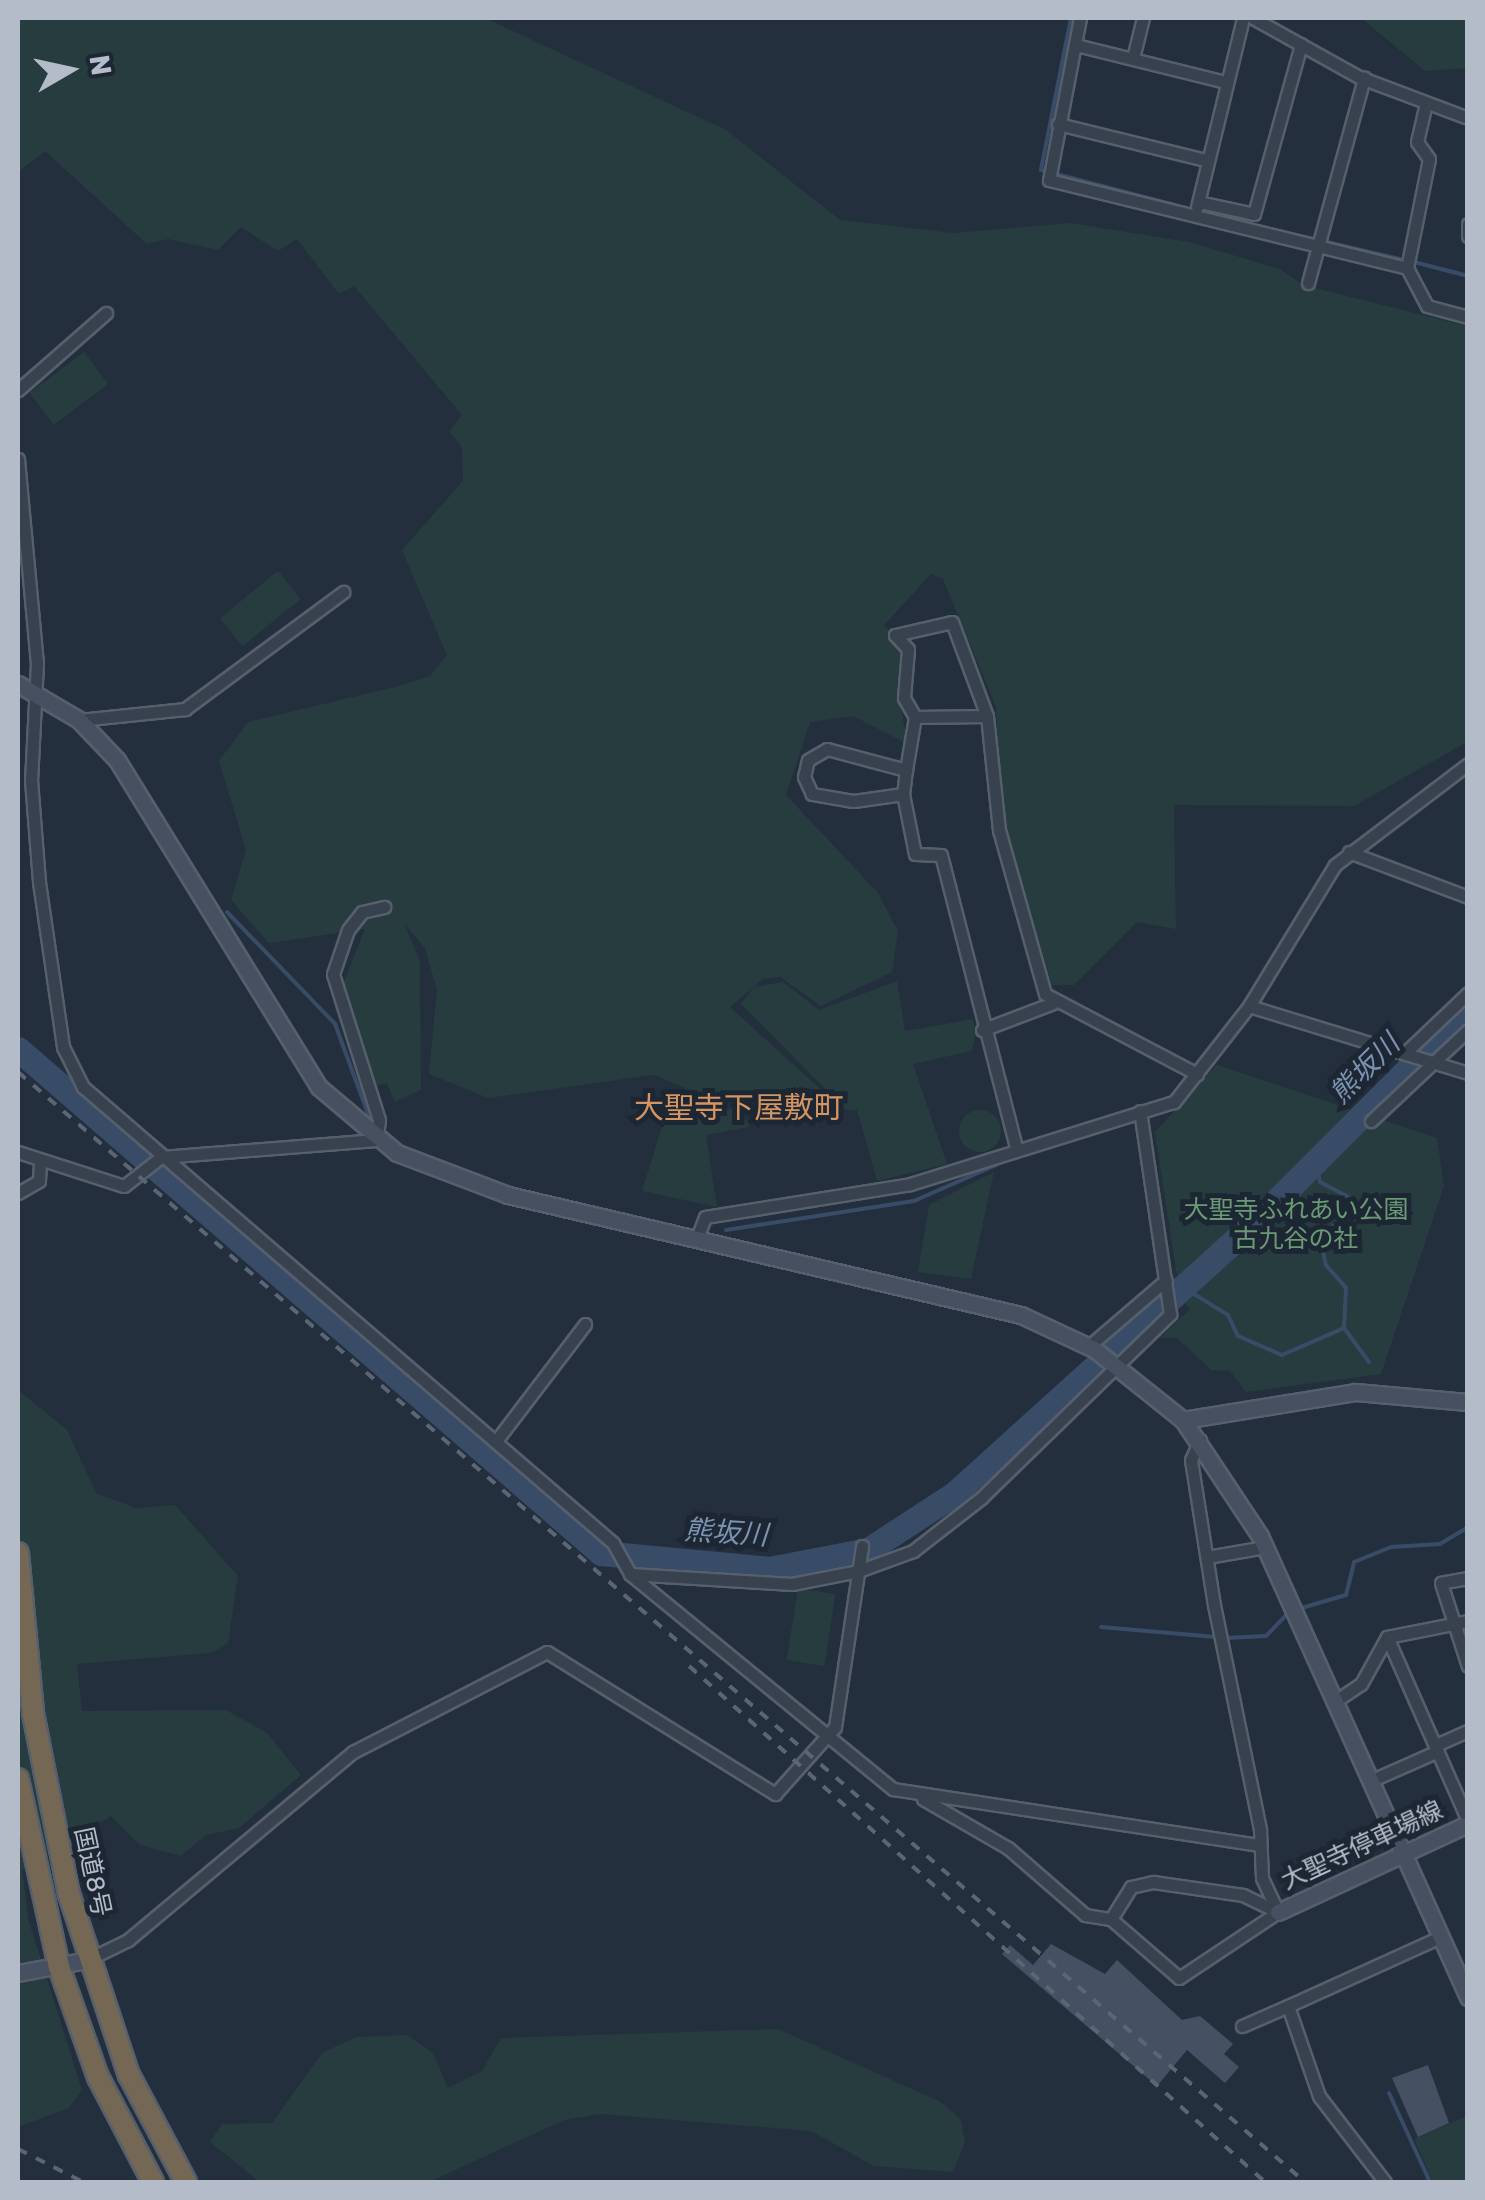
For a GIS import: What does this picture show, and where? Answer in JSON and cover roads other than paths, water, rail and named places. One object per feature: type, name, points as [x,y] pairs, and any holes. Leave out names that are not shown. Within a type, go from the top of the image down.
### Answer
[{"type":"highway","name":"国道8号","points":[[18,1553],[34,1713],[87,1960],[129,2075],[186,2182]]},
{"type":"highway","points":[[18,1779],[59,1967],[98,2077],[153,2182]]},
{"type":"street","points":[[1080,18],[1049,180],[1197,208],[1254,214],[1301,44]]},
{"type":"street","points":[[1133,58],[1143,18]]},
{"type":"street","points":[[1197,208],[1243,18]]},
{"type":"street","points":[[1253,18],[1364,78],[1468,118]]},
{"type":"street","points":[[1076,45],[1226,82]]},
{"type":"street","points":[[1308,283],[1364,78]]},
{"type":"street","points":[[1426,104],[1418,142],[1429,159],[1408,268],[1426,306],[1468,318]]},
{"type":"street","points":[[1058,124],[1206,160]]},
{"type":"street","points":[[1197,208],[1315,246],[1408,268]]},
{"type":"street","points":[[1468,224],[1468,236]]},
{"type":"street","points":[[18,390],[106,314]]},
{"type":"street","points":[[18,459],[38,694],[24,786],[68,1062],[154,1161],[496,1440],[612,1544],[628,1571],[893,1789],[924,1799],[1260,1844]]},
{"type":"street","points":[[79,720],[185,709],[343,592]]},
{"type":"street","points":[[1016,1147],[982,1030],[941,855],[914,854],[903,794],[915,717],[904,698],[908,649],[895,635],[947,619],[986,716],[998,830],[1052,1004]]},
{"type":"street","points":[[18,684],[79,720],[140,794],[297,1055],[376,1140],[470,1185],[940,1293],[1092,1348],[1121,1366],[1183,1420],[1200,1440],[1265,1547],[1468,1997]]},
{"type":"street","points":[[915,717],[986,716]]},
{"type":"street","points":[[903,794],[831,801],[812,794],[804,770],[827,750],[906,770]]},
{"type":"street","points":[[698,1238],[705,1217],[910,1184],[1016,1147],[1174,1102],[1248,1006],[1349,852],[1468,764]]},
{"type":"street","points":[[1349,852],[1468,897]]},
{"type":"street","points":[[376,1140],[378,1120],[334,974],[348,930],[362,912],[384,906]]},
{"type":"street","points":[[1408,1054],[1468,993]]},
{"type":"street","points":[[982,1030],[1052,1004],[1197,1074]]},
{"type":"street","points":[[1248,1006],[1468,1073]]},
{"type":"street","points":[[1371,1120],[1468,1030]]},
{"type":"street","points":[[628,1571],[792,1584],[858,1571],[926,1540],[1121,1366],[1170,1314],[1140,1111]]},
{"type":"street","points":[[18,1152],[124,1186],[154,1161],[376,1140]]},
{"type":"street","points":[[18,1193],[39,1181],[40,1160]]},
{"type":"street","points":[[1092,1348],[1166,1282]]},
{"type":"street","points":[[496,1440],[585,1324]]},
{"type":"street","points":[[1183,1420],[1354,1392],[1468,1402]]},
{"type":"street","points":[[1200,1440],[1191,1460],[1206,1557],[1260,1844],[1266,1896],[1278,1912]]},
{"type":"street","points":[[18,1973],[87,1960],[128,1940],[353,1752],[547,1652],[775,1794],[827,1736],[862,1546]]},
{"type":"street","points":[[1206,1557],[1265,1547]]},
{"type":"street","points":[[1468,1578],[1440,1584],[1448,1624],[1468,1666]]},
{"type":"street","points":[[1334,1702],[1361,1684],[1387,1637],[1468,1621]]},
{"type":"street","points":[[1387,1637],[1468,1822]]},
{"type":"street","points":[[1370,1782],[1468,1730]]},
{"type":"street","points":[[924,1799],[1008,1848],[1085,1915],[1111,1919],[1178,1978],[1278,1912]]},
{"type":"street","name":"大聖寺停車場線","points":[[1278,1912],[1468,1822]]},
{"type":"street","points":[[1111,1919],[1131,1887],[1152,1882],[1243,1895],[1278,1912]]},
{"type":"street","points":[[1242,2026],[1440,1937]]},
{"type":"street","points":[[1288,2006],[1319,2096],[1385,2182]]},
{"type":"waterway","points":[[1071,18],[1041,170],[1195,210]]},
{"type":"waterway","points":[[1258,226],[1404,260]]},
{"type":"waterway","points":[[1414,262],[1468,276]]},
{"type":"waterway","points":[[227,912],[335,1024],[370,1119]]},
{"type":"waterway","name":"熊坂川","points":[[18,1049],[601,1553],[769,1569],[868,1550],[954,1494],[1254,1223],[1468,1009]]},
{"type":"waterway","points":[[1316,1162],[1320,1182],[1354,1200],[1321,1242],[1326,1265],[1346,1288],[1344,1328]]},
{"type":"waterway","points":[[726,1230],[914,1201],[998,1164]]},
{"type":"waterway","points":[[1286,1192],[1297,1202],[1295,1222]]},
{"type":"waterway","points":[[1261,1216],[1295,1222],[1321,1242]]},
{"type":"waterway","points":[[1181,1286],[1228,1315],[1238,1336],[1282,1355],[1344,1328],[1369,1362]]},
{"type":"waterway","points":[[1298,1609],[1346,1595],[1354,1562],[1391,1547],[1440,1544],[1468,1527]]},
{"type":"waterway","points":[[1226,1638],[1266,1636],[1289,1612]]},
{"type":"waterway","points":[[1101,1627],[1216,1637]]},
{"type":"waterway","points":[[1389,2093],[1430,2182]]},
{"type":"railway","points":[[18,1072],[1305,2182]]},
{"type":"railway","points":[[689,1666],[1265,2182]]},
{"type":"railway","points":[[18,2149],[83,2182]]},
{"type":"district","name":"大聖寺下屋敷町","points":[[739,1108]]},
{"type":"park label","name":"大聖寺ふれあい公園 古九谷の社","points":[[1296,1226]]}]
